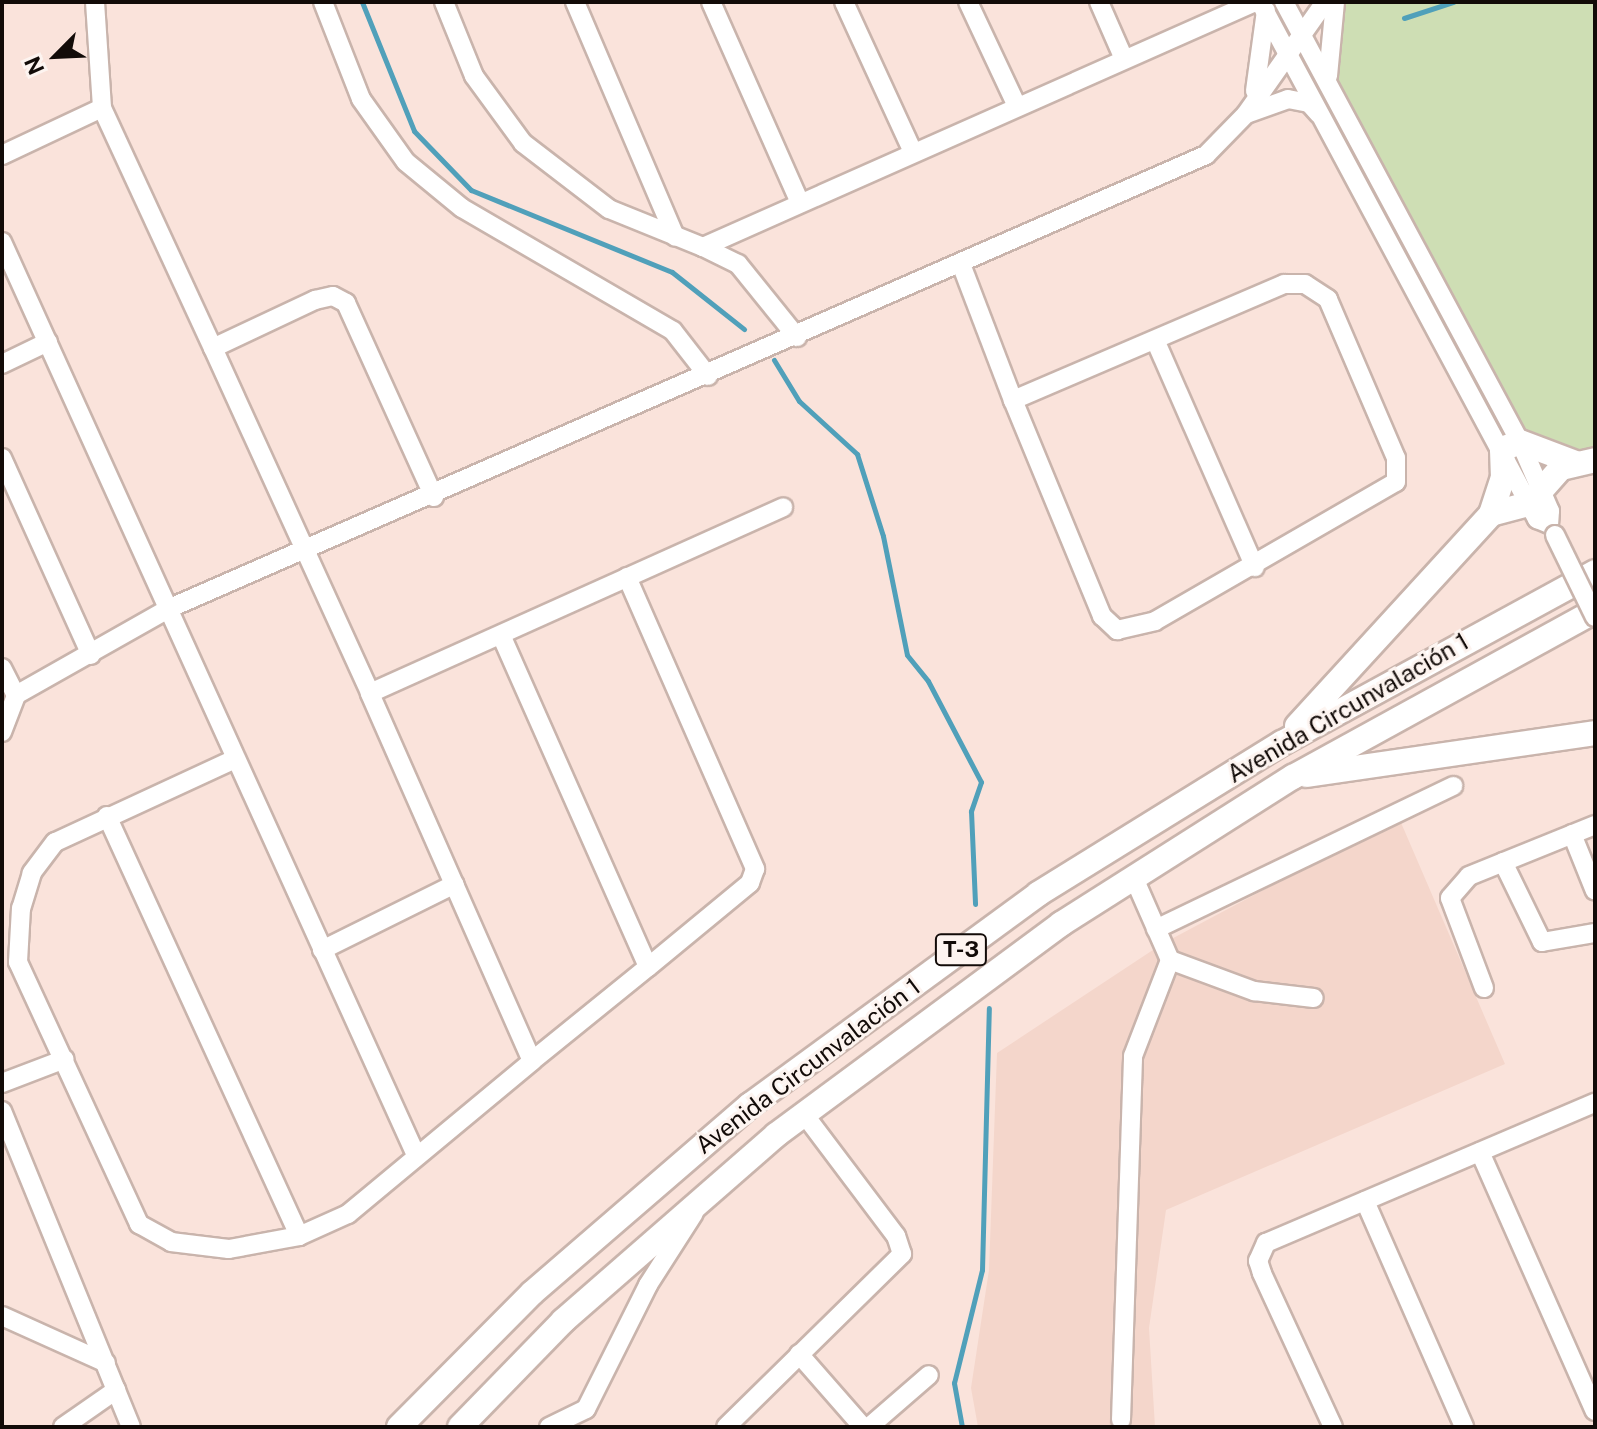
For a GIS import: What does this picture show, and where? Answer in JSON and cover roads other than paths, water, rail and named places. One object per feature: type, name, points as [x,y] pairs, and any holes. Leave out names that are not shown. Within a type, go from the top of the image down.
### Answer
[{"type":"main road","points":[[1282,743],[1491,514],[1511,446],[1586,461]]},
{"type":"main road","points":[[1491,514],[1535,498],[1561,468],[1586,461]]},
{"type":"main road","name":"Avenida Circunvalación 1","points":[[399,1427],[532,1293],[750,1105],[1038,894],[1282,743],[1595,572]]},
{"type":"main road","name":"Avenida Circunvalación 1","points":[[460,1427],[563,1321],[804,1114],[1061,924],[1293,777],[1595,614]]},
{"type":"main road","points":[[1293,777],[1595,733]]},
{"type":"street","points":[[95,2],[102,108],[304,555],[370,693],[532,1061]]},
{"type":"street","points":[[323,2],[361,99],[406,162],[462,208],[673,331],[708,376]]},
{"type":"street","points":[[444,2],[474,76],[523,143],[609,209],[738,264],[797,337]]},
{"type":"street","points":[[575,2],[675,237]]},
{"type":"street","points":[[711,2],[800,203]]},
{"type":"street","points":[[844,2],[913,152]]},
{"type":"street","points":[[968,2],[1017,106]]},
{"type":"street","points":[[1099,2],[1124,59]]},
{"type":"street","points":[[1284,2],[1328,79],[1511,446],[1535,498],[1537,519],[1552,530],[1595,614]]},
{"type":"street","points":[[2,732],[16,695],[170,608],[304,555],[1206,155],[1246,114],[1325,2]]},
{"type":"street","points":[[1328,79],[1335,2]]},
{"type":"street","points":[[703,247],[1124,59],[1260,5]]},
{"type":"street","points":[[1260,5],[1289,50],[1511,446]]},
{"type":"street","points":[[1246,114],[1262,68],[1260,5]]},
{"type":"street","points":[[1246,114],[1275,101],[1300,99],[1329,123]]},
{"type":"street","points":[[2,155],[102,108]]},
{"type":"street","points":[[2,242],[416,1155]]},
{"type":"street","points":[[961,264],[1013,400],[1102,616],[1117,630],[1155,621],[1255,567],[1396,482],[1396,458],[1328,299],[1305,284],[1284,284],[1156,342],[1013,400]]},
{"type":"street","points":[[213,348],[315,300],[333,296],[346,303],[434,497]]},
{"type":"street","points":[[2,364],[48,342]]},
{"type":"street","points":[[1156,342],[1255,567]]},
{"type":"street","points":[[2,458],[91,655]]},
{"type":"street","points":[[370,693],[783,507]]},
{"type":"street","points":[[235,759],[55,842],[32,873],[21,908],[18,962],[139,1224],[153,1235],[229,1249],[299,1236],[348,1214],[750,883],[755,869],[627,577]]},
{"type":"street","points":[[501,635],[648,967]]},
{"type":"street","points":[[2,668],[16,695]]},
{"type":"street","points":[[1156,929],[1453,786]]},
{"type":"street","points":[[107,816],[299,1236]]},
{"type":"street","points":[[1484,988],[1450,898],[1469,876],[1595,825]]},
{"type":"street","points":[[1572,834],[1595,891]]},
{"type":"street","points":[[1503,862],[1542,942],[1595,933]]},
{"type":"street","points":[[1121,1420],[1133,1056],[1170,960],[1134,878]]},
{"type":"street","points":[[322,950],[455,884]]},
{"type":"street","points":[[1170,960],[1254,991],[1314,998]]},
{"type":"street","points":[[2,1083],[65,1059]]},
{"type":"street","points":[[1333,1427],[1258,1261],[1266,1243],[1595,1103]]},
{"type":"street","points":[[2,1111],[131,1427]]},
{"type":"street","points":[[726,1427],[902,1254],[896,1236],[804,1114]]},
{"type":"street","points":[[1480,1152],[1595,1411]]},
{"type":"street","points":[[549,1427],[585,1418],[648,1285],[705,1197]]},
{"type":"street","points":[[1365,1201],[1464,1427]]},
{"type":"street","points":[[2,1316],[106,1363]]},
{"type":"street","points":[[799,1354],[863,1427]]},
{"type":"street","points":[[869,1427],[929,1375]]},
{"type":"street","points":[[63,1427],[116,1390]]},
{"type":"waterway","points":[[362,2],[414,131],[471,190],[672,272],[744,329]]},
{"type":"waterway","points":[[1404,18],[1453,2]]},
{"type":"waterway","points":[[774,360],[799,401],[857,454],[883,536],[907,655],[928,681],[981,782],[971,811],[975,904]]},
{"type":"waterway","points":[[962,1427],[954,1383],[982,1270],[989,1008]]}]
